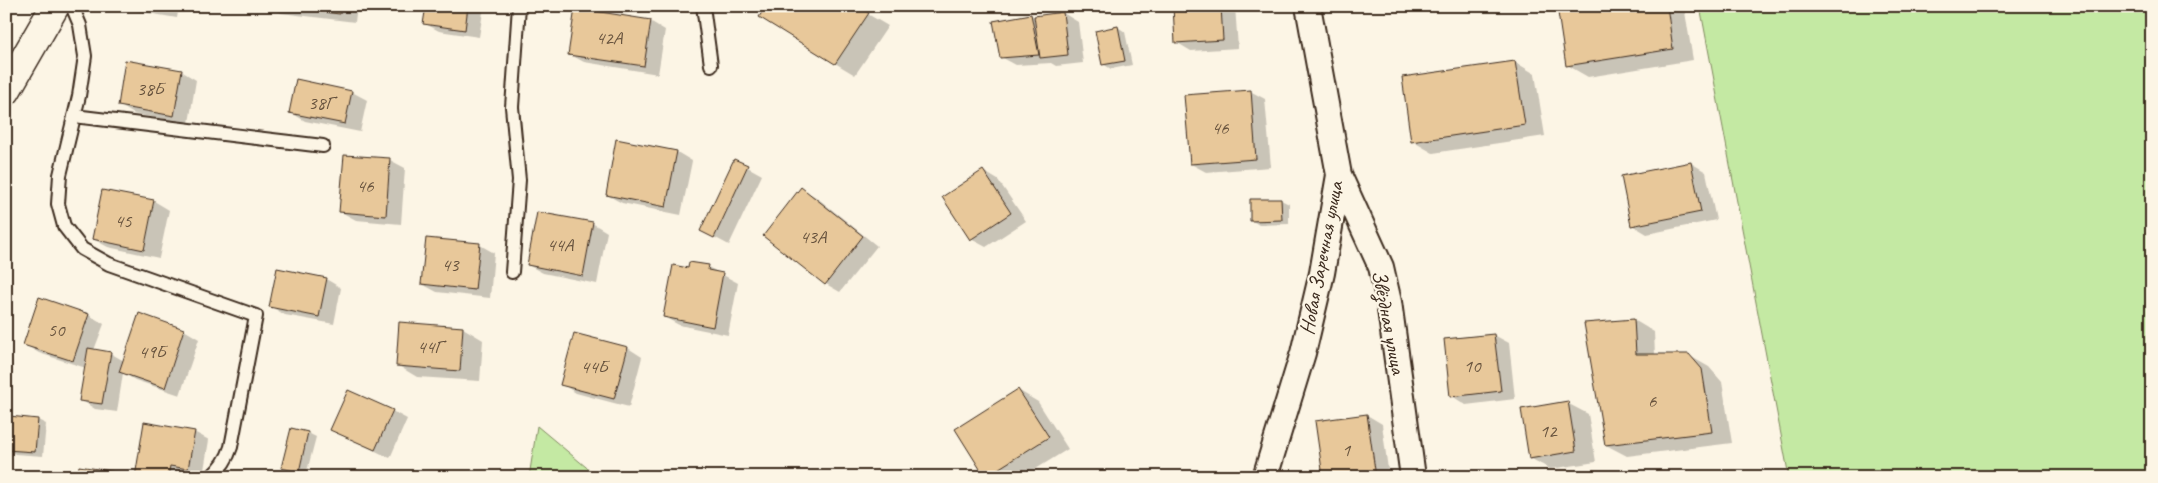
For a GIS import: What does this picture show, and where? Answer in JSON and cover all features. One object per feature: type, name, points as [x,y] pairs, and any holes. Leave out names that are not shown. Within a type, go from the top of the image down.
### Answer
[{"type":"street","points":[[6,91],[55,6]]},
{"type":"street","name":"Новая Заречная улица","points":[[1265,477],[1303,353],[1322,273],[1339,175],[1308,6]]},
{"type":"street","name":"Звёздная улица","points":[[1339,175],[1381,267],[1389,302],[1413,477]]},
{"type":"lane","points":[[72,6],[80,25],[84,56],[74,116],[60,175],[58,204],[64,226],[82,250],[109,264],[256,316],[228,458],[211,477]]},
{"type":"lane","points":[[512,272],[519,180],[512,93],[519,6]]},
{"type":"lane","points":[[703,6],[711,65]]},
{"type":"lane","points":[[74,116],[323,146]]},
{"type":"green space","points":[[1700,6],[2152,6],[2152,477],[1789,477]]},
{"type":"green space","points":[[537,426],[598,477],[529,477]]},
{"type":"building","points":[[271,6],[341,6],[340,14]]},
{"type":"building","points":[[426,6],[468,6],[465,30],[423,24]]},
{"type":"building","points":[[766,6],[856,6],[869,13],[835,64],[759,17]]},
{"type":"building","points":[[1173,6],[1221,6],[1223,40],[1175,43]]},
{"type":"building","points":[[1557,6],[1667,6],[1673,49],[1566,66]]},
{"type":"building","points":[[575,8],[651,20],[644,66],[568,55]]},
{"type":"building","points":[[1063,12],[1068,55],[1040,58],[1034,16]]},
{"type":"building","points":[[1031,14],[1039,55],[1000,58],[993,21]]},
{"type":"building","points":[[1118,26],[1125,61],[1102,65],[1095,31]]},
{"type":"building","points":[[125,60],[182,70],[174,116],[118,106]]},
{"type":"building","points":[[1515,61],[1525,125],[1411,142],[1402,77]]},
{"type":"building","points":[[296,79],[352,91],[345,124],[289,113]]},
{"type":"building","points":[[1251,90],[1256,159],[1190,164],[1184,95]]},
{"type":"building","points":[[616,139],[677,151],[666,207],[606,195]]},
{"type":"building","points":[[344,155],[390,158],[386,216],[339,212]]},
{"type":"building","points":[[734,159],[748,165],[714,238],[700,231]]},
{"type":"building","points":[[1691,162],[1701,212],[1631,226],[1621,176]]},
{"type":"building","points":[[983,170],[1011,213],[970,240],[942,197]]},
{"type":"building","points":[[801,187],[863,236],[825,285],[763,236]]},
{"type":"building","points":[[102,190],[154,200],[144,250],[92,239]]},
{"type":"building","points":[[1250,199],[1281,199],[1282,220],[1250,221]]},
{"type":"building","points":[[537,212],[593,222],[583,276],[527,265]]},
{"type":"building","points":[[426,238],[480,243],[475,290],[421,284]]},
{"type":"building","points":[[689,262],[709,265],[708,270],[723,273],[713,327],[663,317],[673,265],[688,268]]},
{"type":"building","points":[[277,268],[327,278],[319,317],[269,307]]},
{"type":"building","points":[[39,297],[89,314],[73,361],[23,345]]},
{"type":"building","points":[[139,313],[184,329],[165,388],[119,372]]},
{"type":"building","points":[[1634,319],[1636,354],[1689,354],[1702,369],[1712,432],[1605,445],[1584,323]]},
{"type":"building","points":[[399,322],[463,327],[460,371],[396,366]]},
{"type":"building","points":[[574,333],[628,347],[614,399],[560,385]]},
{"type":"building","points":[[1494,334],[1501,391],[1450,397],[1444,339]]},
{"type":"building","points":[[88,348],[111,352],[102,404],[79,401]]},
{"type":"building","points":[[1018,389],[1049,437],[985,477],[955,429]]},
{"type":"building","points":[[348,390],[393,410],[375,450],[330,430]]},
{"type":"building","points":[[1568,401],[1576,451],[1529,459],[1521,409]]},
{"type":"building","points":[[1367,414],[1376,477],[1323,477],[1315,421]]},
{"type":"building","points":[[9,416],[38,419],[35,452],[6,450]]},
{"type":"building","points":[[144,422],[195,431],[188,469],[170,466],[168,477],[135,477]]},
{"type":"building","points":[[291,428],[308,432],[299,472],[281,468]]},
{"type":"building","points":[[79,466],[123,473],[122,477],[77,477]]}]
